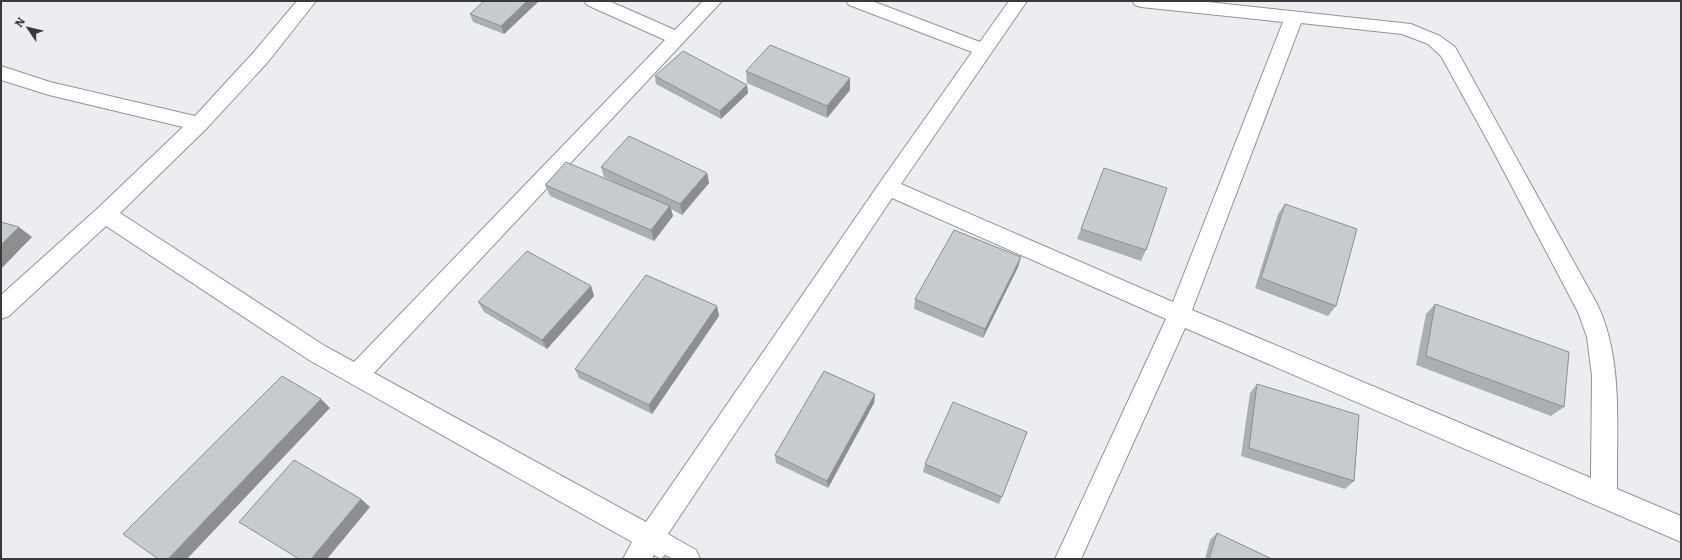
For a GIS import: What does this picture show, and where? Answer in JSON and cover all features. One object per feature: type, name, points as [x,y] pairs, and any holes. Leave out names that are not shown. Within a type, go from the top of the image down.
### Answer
[{"type":"street","points":[[1,309],[105,214],[199,124],[260,58],[307,1]]},
{"type":"street","points":[[593,1],[678,38]]},
{"type":"street","points":[[357,375],[713,1]]},
{"type":"street","points":[[855,1],[984,50]]},
{"type":"street","points":[[636,559],[888,187],[1018,1]]},
{"type":"street","points":[[1141,1],[1406,28],[1434,40],[1448,52],[1500,145],[1589,311],[1598,337],[1604,376],[1604,496]]},
{"type":"street","points":[[1068,559],[1180,315],[1294,17]]},
{"type":"street","points":[[1,74],[50,88],[199,124]]},
{"type":"street","points":[[888,187],[1180,315],[1681,529]]},
{"type":"street","points":[[105,214],[298,340],[357,375],[687,559]]},
{"type":"building","points":[[484,1],[527,1],[501,26],[470,14]]},
{"type":"building","points":[[770,45],[850,78],[827,106],[746,71]]},
{"type":"building","points":[[683,51],[747,85],[720,111],[655,76]]},
{"type":"building","points":[[629,136],[707,173],[680,204],[601,167]]},
{"type":"building","points":[[566,162],[670,206],[651,230],[545,185]]},
{"type":"building","points":[[1104,168],[1167,188],[1146,250],[1081,229]]},
{"type":"building","points":[[1285,204],[1357,229],[1336,306],[1261,278]]},
{"type":"building","points":[[1,222],[19,227],[1,245]]},
{"type":"building","points":[[954,230],[1021,257],[985,329],[915,299]]},
{"type":"building","points":[[527,251],[591,286],[542,340],[478,302]]},
{"type":"building","points":[[646,275],[717,306],[649,405],[575,369]]},
{"type":"building","points":[[1435,304],[1569,352],[1564,407],[1426,356]]},
{"type":"building","points":[[824,371],[875,394],[827,481],[775,455]]},
{"type":"building","points":[[282,376],[321,399],[168,559],[158,559],[123,534]]},
{"type":"building","points":[[1257,384],[1359,415],[1354,481],[1249,448]]},
{"type":"building","points":[[953,402],[1027,432],[1002,497],[925,464]]},
{"type":"building","points":[[294,460],[361,499],[311,559],[299,559],[239,522]]},
{"type":"building","points":[[1217,533],[1272,559],[1209,559]]},
{"type":"building","points":[[665,555],[672,559],[662,559]]}]
